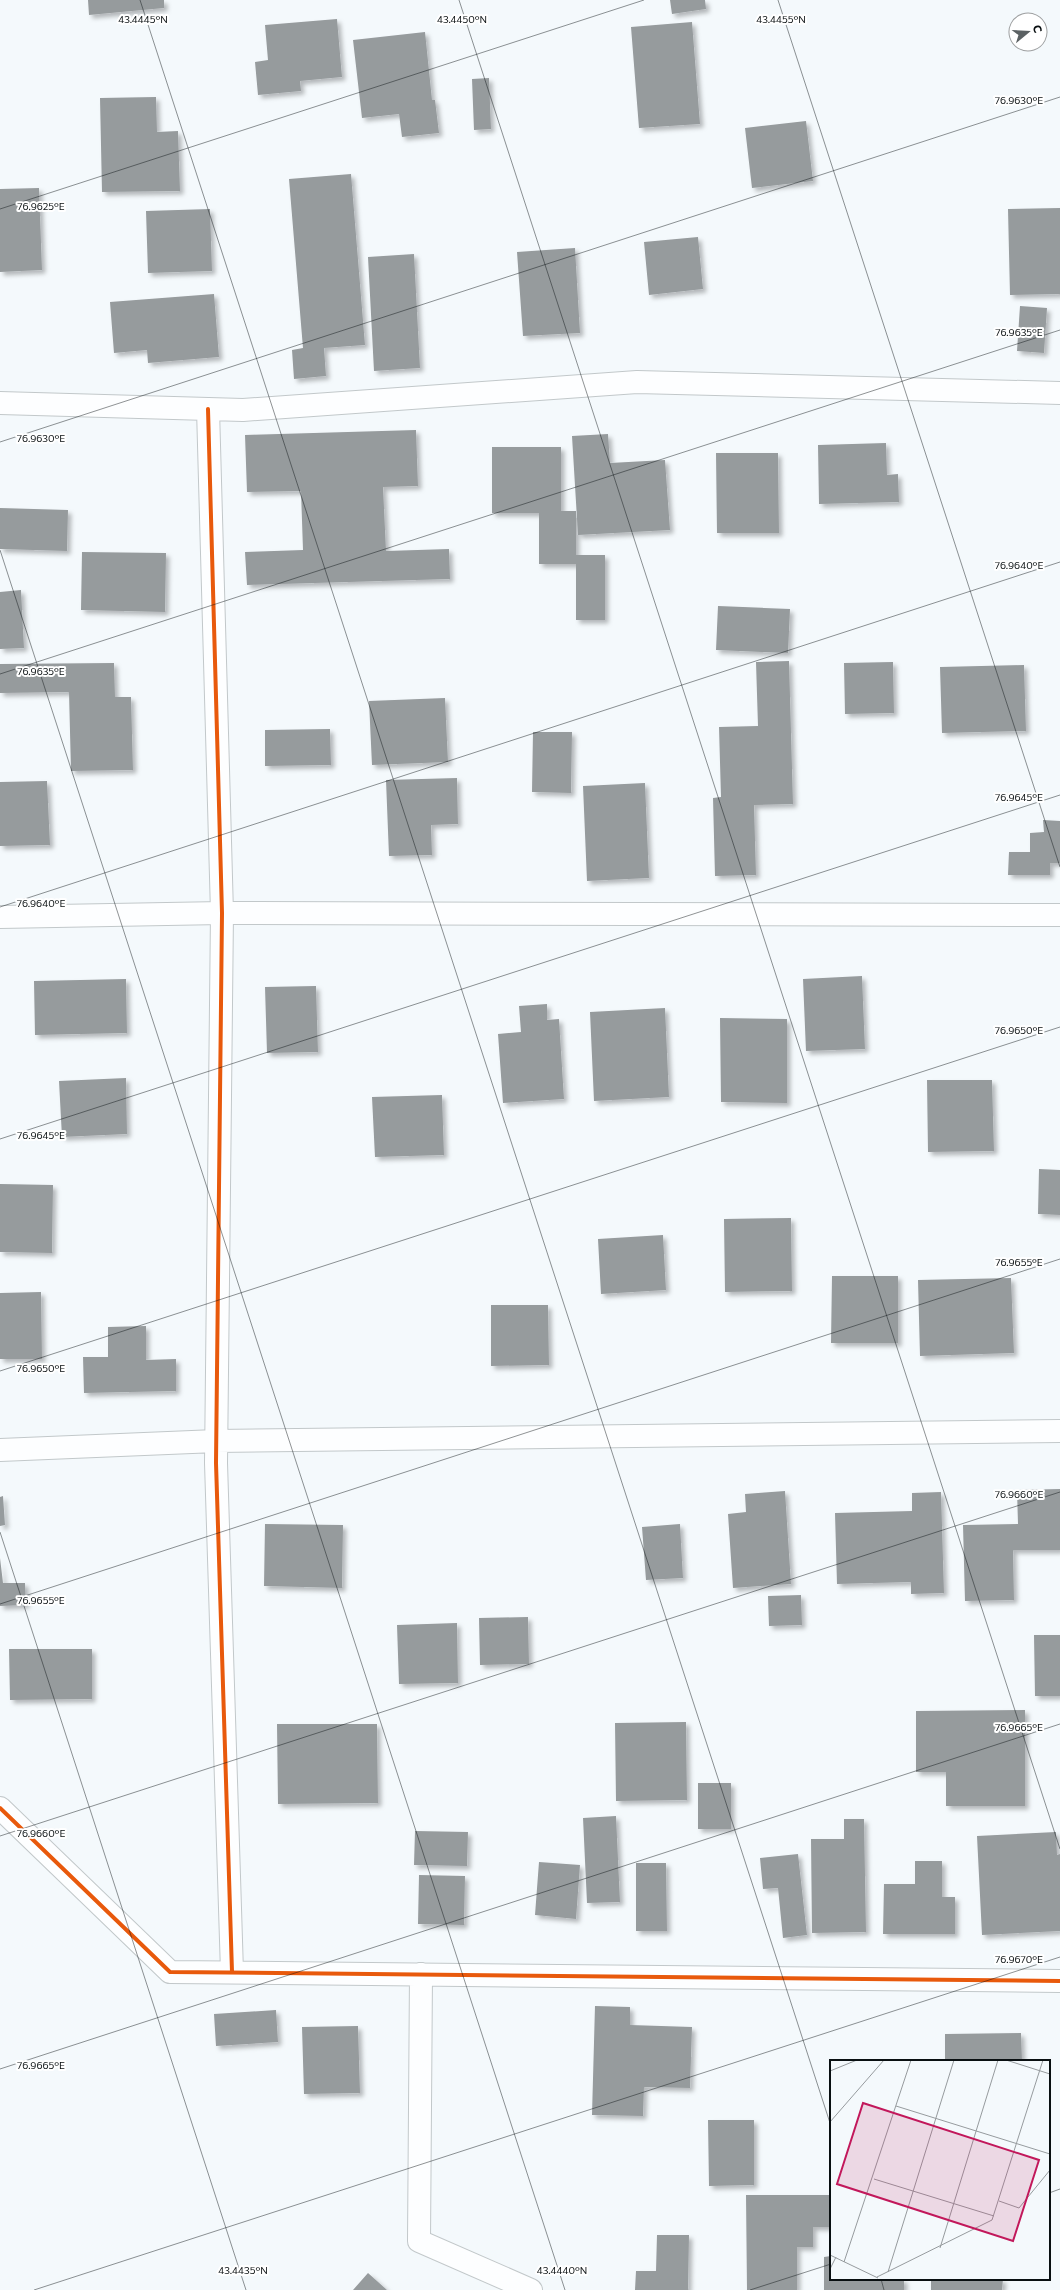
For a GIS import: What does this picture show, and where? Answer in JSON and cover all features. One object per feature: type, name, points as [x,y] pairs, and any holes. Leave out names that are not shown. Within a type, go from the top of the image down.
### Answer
[{"type":"street","points":[[0,403],[243,410],[637,382],[1060,393]]},
{"type":"street","points":[[208,409],[222,913],[216,1441],[232,1972]]},
{"type":"street","points":[[0,917],[222,913],[1060,915]]},
{"type":"street","points":[[0,1450],[216,1441],[1060,1431]]},
{"type":"street","points":[[0,1808],[170,1972],[1060,1981]]},
{"type":"street","points":[[421,1974],[419,2241],[531,2290]]},
{"type":"building","points":[[88,0],[164,0],[164,8],[89,15]]},
{"type":"building","points":[[670,0],[705,0],[706,9],[672,14]]},
{"type":"building","points":[[337,19],[342,77],[300,81],[301,91],[258,95],[255,62],[268,60],[265,25]]},
{"type":"building","points":[[692,22],[700,124],[639,128],[631,27]]},
{"type":"building","points":[[425,32],[432,100],[435,100],[439,133],[402,137],[399,114],[362,118],[353,40]]},
{"type":"building","points":[[489,78],[491,129],[474,130],[472,79]]},
{"type":"building","points":[[156,97],[157,132],[178,131],[180,191],[102,192],[100,98]]},
{"type":"building","points":[[806,121],[813,181],[752,188],[745,128]]},
{"type":"building","points":[[351,174],[365,345],[324,348],[326,376],[294,379],[292,350],[303,348],[289,179]]},
{"type":"building","points":[[39,188],[42,270],[0,272],[0,189]]},
{"type":"building","points":[[1060,208],[1060,294],[1010,295],[1008,209]]},
{"type":"building","points":[[210,209],[212,271],[148,273],[146,211]]},
{"type":"building","points":[[698,237],[703,289],[649,295],[644,242]]},
{"type":"building","points":[[575,248],[580,333],[523,336],[517,252]]},
{"type":"building","points":[[414,254],[420,368],[374,371],[368,257]]},
{"type":"building","points":[[214,294],[219,357],[148,363],[147,350],[114,353],[110,302]]},
{"type":"building","points":[[1020,306],[1047,308],[1044,353],[1017,351]]},
{"type":"building","points":[[416,430],[418,486],[383,487],[386,551],[449,549],[450,579],[247,585],[245,552],[303,550],[301,491],[247,492],[245,435]]},
{"type":"building","points":[[608,434],[610,463],[665,460],[670,530],[578,535],[572,436]]},
{"type":"building","points":[[886,443],[887,475],[898,474],[899,502],[819,504],[818,445]]},
{"type":"building","points":[[492,447],[561,447],[561,511],[576,511],[576,555],[605,555],[605,620],[576,620],[576,564],[539,564],[539,513],[492,513]]},
{"type":"building","points":[[716,453],[778,453],[779,533],[717,533]]},
{"type":"building","points":[[0,508],[68,510],[67,551],[0,549]]},
{"type":"building","points":[[82,552],[166,553],[165,612],[81,610]]},
{"type":"building","points":[[21,590],[24,648],[0,649],[0,592]]},
{"type":"building","points":[[718,606],[790,609],[788,653],[716,650]]},
{"type":"building","points":[[789,661],[793,804],[754,805],[756,875],[715,876],[713,798],[721,797],[719,727],[758,726],[756,662]]},
{"type":"building","points":[[893,662],[894,713],[845,714],[844,663]]},
{"type":"building","points":[[114,663],[115,697],[131,697],[133,770],[71,771],[69,692],[0,693],[0,664]]},
{"type":"building","points":[[1024,665],[1026,731],[942,733],[940,667]]},
{"type":"building","points":[[445,698],[448,762],[372,765],[369,701]]},
{"type":"building","points":[[330,729],[331,765],[265,766],[265,730]]},
{"type":"building","points":[[533,732],[572,732],[571,793],[532,792]]},
{"type":"building","points":[[457,778],[458,824],[431,825],[432,855],[389,856],[386,780]]},
{"type":"building","points":[[47,781],[50,845],[0,846],[0,782]]},
{"type":"building","points":[[645,783],[649,878],[587,881],[583,786]]},
{"type":"building","points":[[1043,820],[1060,821],[1060,863],[1050,863],[1050,875],[1008,875],[1009,852],[1030,852],[1030,833],[1044,832]]},
{"type":"building","points":[[862,976],[865,1049],[806,1051],[803,979]]},
{"type":"building","points":[[126,979],[127,1033],[35,1035],[34,981]]},
{"type":"building","points":[[316,986],[318,1052],[267,1053],[265,987]]},
{"type":"building","points":[[547,1004],[547,1020],[559,1019],[564,1099],[503,1103],[498,1034],[521,1032],[519,1006]]},
{"type":"building","points":[[665,1008],[669,1097],[594,1101],[590,1012]]},
{"type":"building","points":[[720,1018],[787,1019],[787,1103],[721,1102]]},
{"type":"building","points":[[126,1078],[127,1134],[62,1137],[59,1081]]},
{"type":"building","points":[[927,1080],[992,1080],[994,1151],[928,1152]]},
{"type":"building","points":[[442,1095],[444,1155],[375,1157],[372,1097]]},
{"type":"building","points":[[1039,1169],[1060,1170],[1060,1215],[1038,1214]]},
{"type":"building","points":[[0,1184],[53,1185],[52,1253],[0,1252]]},
{"type":"building","points":[[791,1218],[792,1291],[725,1292],[724,1219]]},
{"type":"building","points":[[663,1235],[666,1290],[601,1294],[598,1239]]},
{"type":"building","points":[[832,1276],[898,1276],[898,1343],[831,1343]]},
{"type":"building","points":[[1011,1278],[1014,1353],[920,1356],[918,1280]]},
{"type":"building","points":[[41,1292],[42,1359],[0,1359],[0,1293]]},
{"type":"building","points":[[491,1305],[548,1305],[549,1365],[491,1366]]},
{"type":"building","points":[[146,1326],[146,1360],[176,1359],[176,1391],[84,1393],[83,1357],[108,1357],[108,1327]]},
{"type":"building","points":[[1060,1489],[1060,1550],[1013,1550],[1014,1600],[965,1601],[963,1525],[1018,1524],[1017,1490]]},
{"type":"building","points":[[785,1491],[791,1584],[733,1588],[728,1514],[746,1512],[745,1494]]},
{"type":"building","points":[[941,1492],[944,1593],[911,1594],[911,1582],[837,1584],[835,1513],[912,1511],[912,1493]]},
{"type":"building","points":[[3,1496],[5,1525],[0,1526],[0,1497]]},
{"type":"building","points":[[265,1524],[343,1525],[342,1588],[264,1586]]},
{"type":"building","points":[[680,1524],[683,1578],[646,1580],[642,1527]]},
{"type":"building","points":[[0,1558],[3,1583],[25,1583],[26,1605],[0,1606]]},
{"type":"building","points":[[801,1595],[802,1625],[769,1626],[768,1596]]},
{"type":"building","points":[[528,1617],[529,1664],[480,1665],[479,1618]]},
{"type":"building","points":[[457,1623],[458,1683],[399,1684],[397,1625]]},
{"type":"building","points":[[1034,1635],[1060,1635],[1060,1696],[1035,1696]]},
{"type":"building","points":[[9,1649],[92,1649],[92,1699],[10,1700]]},
{"type":"building","points":[[1025,1710],[1025,1806],[946,1806],[946,1772],[916,1772],[916,1711]]},
{"type":"building","points":[[686,1722],[687,1800],[616,1801],[615,1723]]},
{"type":"building","points":[[277,1724],[377,1724],[378,1803],[278,1804]]},
{"type":"building","points":[[698,1783],[731,1783],[731,1829],[698,1829]]},
{"type":"building","points":[[616,1816],[620,1902],[587,1903],[583,1818]]},
{"type":"building","points":[[844,1819],[864,1819],[866,1932],[812,1933],[811,1839],[844,1839]]},
{"type":"building","points":[[415,1831],[468,1832],[467,1866],[414,1865]]},
{"type":"building","points":[[1056,1832],[1057,1855],[1060,1854],[1060,1931],[982,1935],[977,1836]]},
{"type":"building","points":[[798,1854],[807,1935],[783,1938],[778,1888],[763,1889],[760,1858]]},
{"type":"building","points":[[915,1861],[942,1861],[942,1897],[955,1897],[955,1934],[883,1934],[884,1884],[915,1884]]},
{"type":"building","points":[[539,1862],[580,1865],[576,1919],[535,1915]]},
{"type":"building","points":[[636,1863],[666,1863],[667,1931],[636,1931]]},
{"type":"building","points":[[419,1875],[465,1876],[464,1925],[418,1924]]},
{"type":"building","points":[[595,2006],[630,2007],[630,2025],[692,2027],[690,2088],[644,2087],[643,2116],[592,2115]]},
{"type":"building","points":[[276,2010],[278,2042],[216,2046],[214,2014]]},
{"type":"building","points":[[358,2026],[360,2093],[304,2094],[302,2027]]},
{"type":"building","points":[[1021,2033],[1022,2060],[945,2060],[945,2034]]},
{"type":"building","points":[[708,2120],[754,2120],[754,2185],[709,2186]]},
{"type":"building","points":[[746,2195],[830,2195],[830,2227],[813,2227],[813,2247],[797,2247],[797,2290],[747,2290]]},
{"type":"building","points":[[657,2235],[689,2235],[688,2290],[635,2290],[636,2271],[656,2271]]},
{"type":"building","points":[[830,2256],[830,2280],[904,2280],[904,2290],[824,2290],[824,2257]]},
{"type":"building","points":[[368,2273],[387,2290],[353,2290]]},
{"type":"building","points":[[931,2280],[1003,2280],[1002,2290],[931,2290]]},
{"type":"cycle path","points":[[208,409],[222,913],[216,1463],[232,1972]]},
{"type":"cycle path","points":[[0,1808],[170,1972],[1060,1981]]}]
